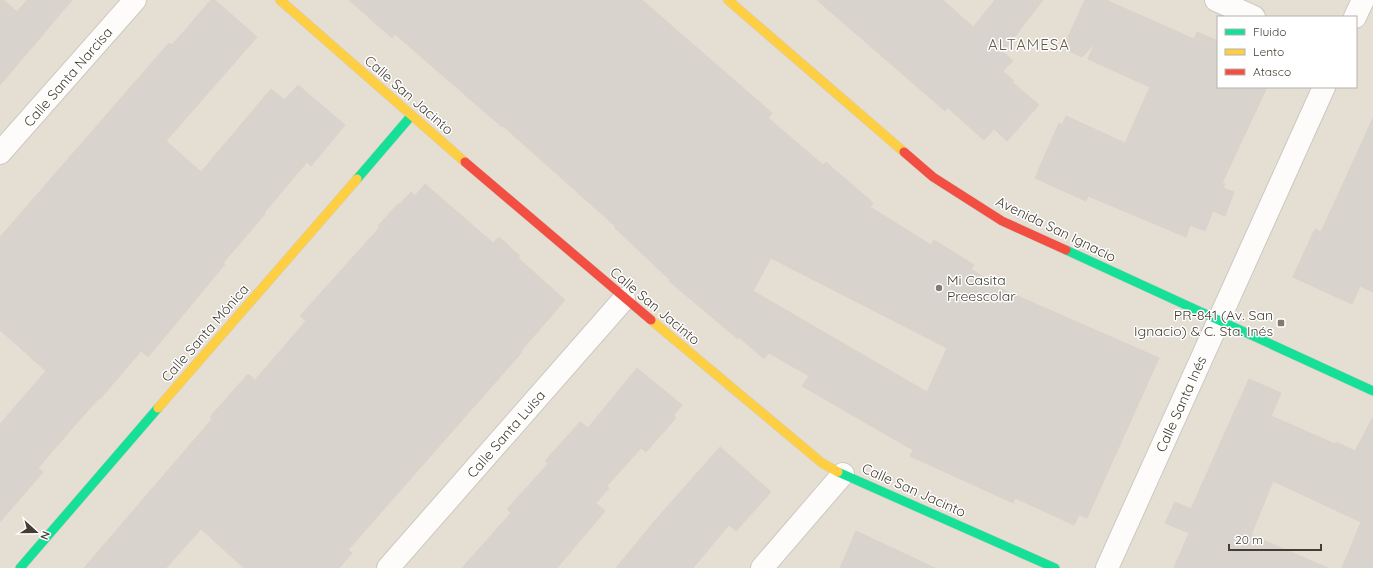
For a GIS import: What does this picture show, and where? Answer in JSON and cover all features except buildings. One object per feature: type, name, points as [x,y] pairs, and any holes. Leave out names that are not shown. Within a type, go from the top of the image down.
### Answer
[{"type":"street","name":"Calle Santa Narcisa","points":[[0,154],[136,0]]},
{"type":"street","name":"Calle San Jacinto","points":[[280,0],[411,116],[624,300],[822,463],[843,474],[1055,568]]},
{"type":"street","name":"Avenida San Ignacio","points":[[728,0],[933,177],[1002,221],[1219,322],[1373,391]]},
{"type":"street","points":[[1216,0],[1252,16]]},
{"type":"street","points":[[1355,16],[1363,0]]},
{"type":"street","name":"Calle Santa Inés","points":[[1107,568],[1324,88]]},
{"type":"street","name":"Calle Santa Mónica","points":[[20,568],[411,116]]},
{"type":"street","name":"Calle Santa Luisa","points":[[388,568],[624,300]]},
{"type":"street","points":[[762,568],[843,474]]},
{"type":"shaded area","points":[[0,0],[1373,0],[1373,568],[0,568]]},
{"type":"traffic: fast","points":[[357,179],[411,116]]},
{"type":"traffic: fast","points":[[1066,250],[1373,391]]},
{"type":"traffic: fast","points":[[20,568],[158,408]]},
{"type":"traffic: fast","points":[[838,472],[1055,568]]},
{"type":"traffic: slow","points":[[280,0],[465,162]]},
{"type":"traffic: slow","points":[[728,0],[904,152]]},
{"type":"traffic: slow","points":[[158,408],[357,179]]},
{"type":"traffic: slow","points":[[651,320],[822,463],[838,472]]},
{"type":"traffic: jam","points":[[904,152],[933,177],[1002,221],[1066,250]]},
{"type":"traffic: jam","points":[[465,162],[651,320]]},
{"type":"place","name":"Mi Casita Preescolar","points":[[939,288]]},
{"type":"place","name":"PR-841 (Av. San Ignacio) & C. Sta. Inés","points":[[1281,323]]},
{"type":"district","name":"ALTAMESA","points":[[1029,45]]}]
